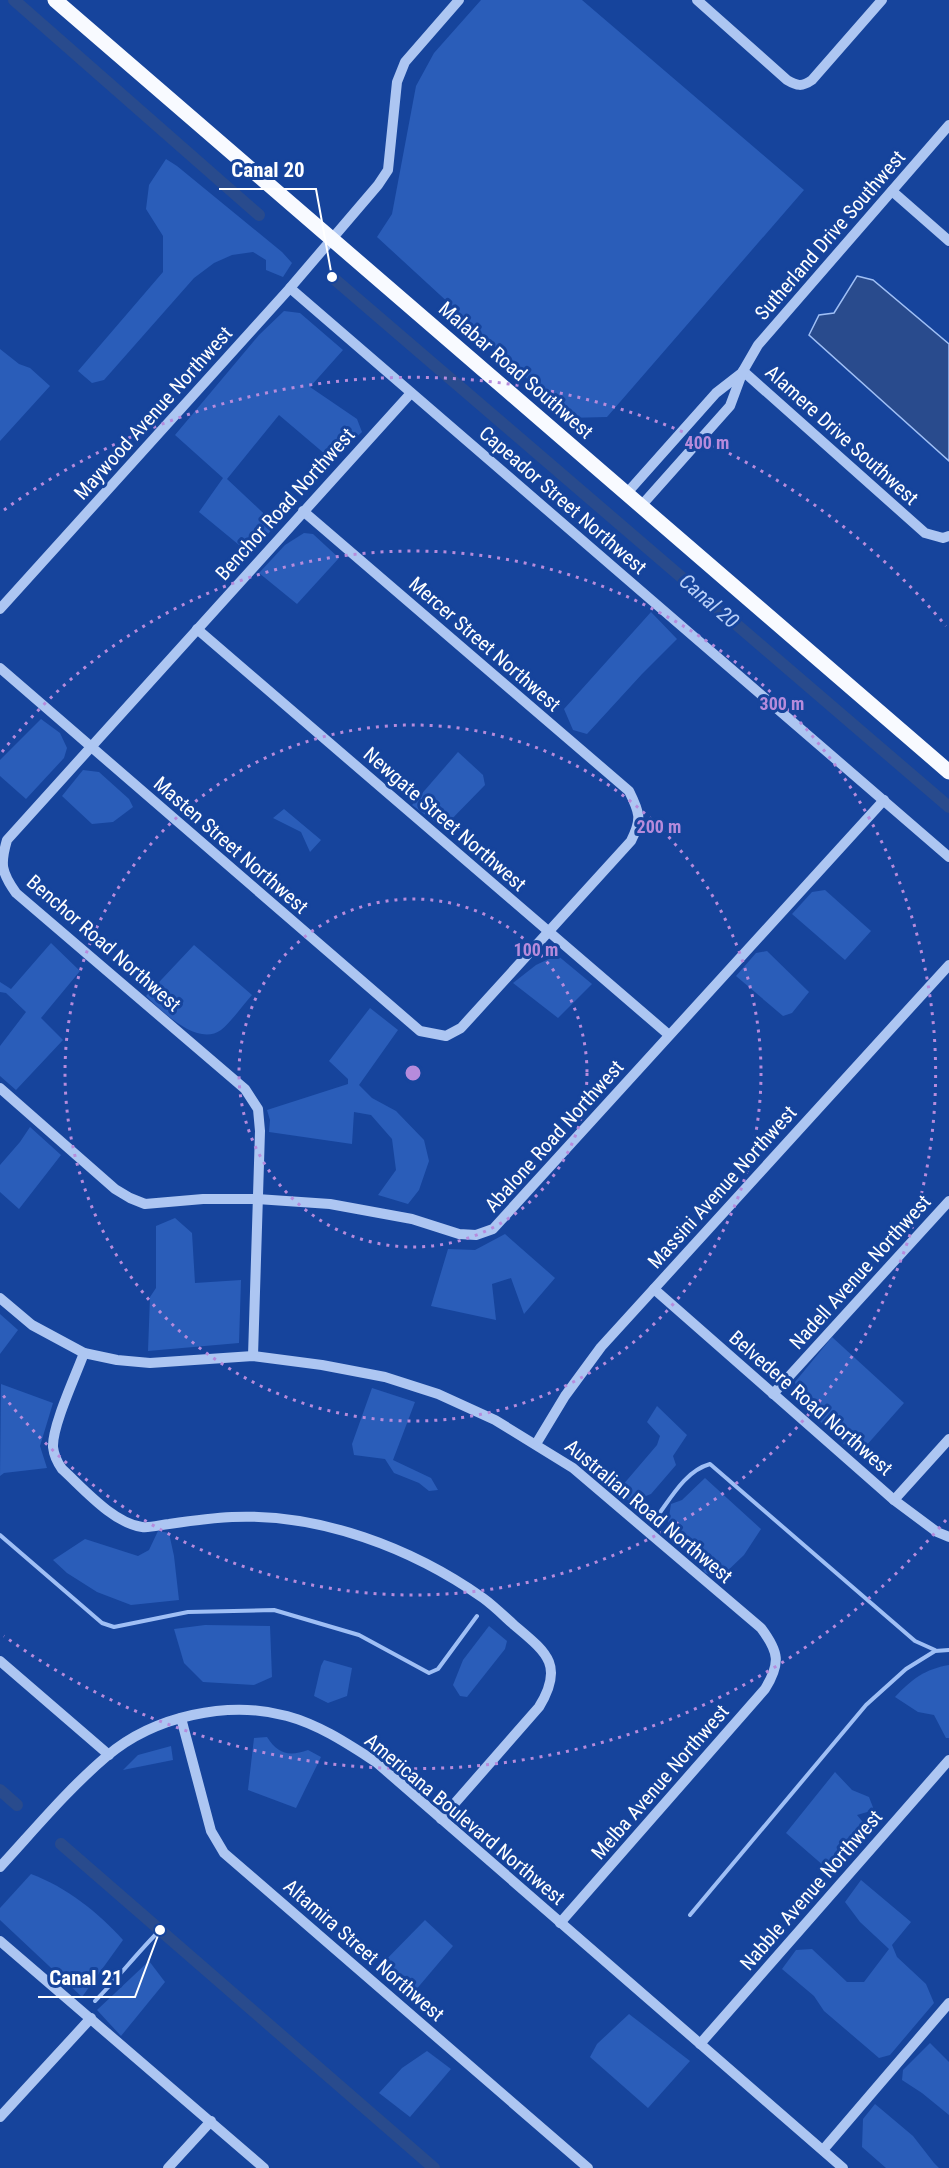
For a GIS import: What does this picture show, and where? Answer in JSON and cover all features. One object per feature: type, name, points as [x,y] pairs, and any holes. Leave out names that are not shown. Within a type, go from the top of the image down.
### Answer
[{"type":"main road","name":"Malabar Road Southwest","points":[[55,0],[949,772]]},
{"type":"street","name":"Maywood Avenue Northwest","points":[[0,609],[290,288],[330,238],[378,185],[388,170],[400,70],[459,0]]},
{"type":"street","points":[[697,0],[787,80],[796,85],[805,86],[882,0]]},
{"type":"street","name":"Sutherland Drive Southwest","points":[[642,506],[730,406],[743,371],[758,345],[949,125]]},
{"type":"street","points":[[892,190],[949,241]]},
{"type":"street","name":"Capeador Street Northwest","points":[[290,288],[949,857]]},
{"type":"street","name":"Sutherland Drive Southwest","points":[[627,493],[716,393],[743,371]]},
{"type":"street","name":"Alamere Drive Southwest","points":[[743,371],[924,532],[943,538],[949,536]]},
{"type":"street","name":"Benchor Road Northwest","points":[[254,1356],[260,1131],[258,1109],[245,1089],[16,893],[3,876],[0,856],[7,840],[411,393]]},
{"type":"street","name":"Mercer Street Northwest","points":[[303,511],[629,791],[638,809],[639,823],[631,841],[548,931]]},
{"type":"street","name":"Newgate Street Northwest","points":[[197,629],[669,1035]]},
{"type":"street","name":"Masten Street Northwest","points":[[0,668],[420,1031],[446,1036],[461,1028],[548,931]]},
{"type":"street","name":"Abalone Road Northwest","points":[[0,1088],[115,1189],[145,1204],[199,1199],[257,1199],[330,1204],[412,1219],[459,1234],[476,1235],[494,1228],[884,800]]},
{"type":"street","name":"Massini Avenue Northwest","points":[[536,1444],[565,1396],[600,1347],[949,965]]},
{"type":"street","name":"Nadell Avenue Northwest","points":[[773,1394],[949,1201]]},
{"type":"street","name":"Belvedere Road Northwest","points":[[654,1289],[894,1500],[937,1532],[949,1537]]},
{"type":"street","name":"Australian Road Northwest","points":[[0,1298],[32,1326],[84,1353],[117,1360],[150,1363],[254,1356],[322,1365],[384,1377],[438,1394],[495,1420],[576,1470],[761,1628],[774,1645],[776,1659]]},
{"type":"street","points":[[84,1353],[54,1432],[54,1454],[62,1469],[113,1515],[128,1523],[143,1527],[233,1517],[282,1519],[333,1528],[391,1547],[438,1569],[485,1599],[540,1647],[550,1664],[552,1676],[550,1689],[539,1707],[441,1820]]},
{"type":"street","points":[[894,1500],[949,1439]]},
{"type":"street","name":"Melba Avenue Northwest","points":[[560,1923],[765,1689],[773,1675],[776,1659]]},
{"type":"street","points":[[0,1661],[109,1755]]},
{"type":"street","name":"Americana Boulevard Northwest","points":[[0,1867],[72,1789],[109,1755],[137,1736],[181,1718],[213,1712],[245,1710],[286,1716],[319,1728],[376,1762],[843,2168]]},
{"type":"street","name":"Altamira Street Northwest","points":[[181,1718],[211,1831],[224,1853],[588,2168]]},
{"type":"street","name":"Nabble Avenue Northwest","points":[[700,2044],[949,1760]]},
{"type":"street","points":[[0,1941],[264,2168]]},
{"type":"street","points":[[823,2150],[949,2003]]},
{"type":"street","points":[[0,2117],[91,2018]]},
{"type":"street","points":[[168,2168],[211,2121]]},
{"type":"shaded area","points":[[481,0],[582,0],[804,190],[607,417],[567,418],[477,329],[377,237],[392,214],[416,86],[434,53]]},
{"type":"shaded area","points":[[166,159],[282,252],[292,263],[283,277],[266,270],[266,260],[253,252],[232,255],[214,263],[194,278],[104,380],[92,383],[78,371],[163,272],[163,236],[146,209],[149,185]]},
{"type":"shaded area","points":[[857,276],[873,280],[949,344],[949,461],[809,335],[819,315],[834,313]]},
{"type":"shaded area","points":[[284,311],[300,313],[343,350],[310,387],[357,419],[362,432],[332,460],[279,415],[227,479],[276,525],[250,554],[199,512],[223,478],[175,435],[259,335]]},
{"type":"shaded area","points":[[0,349],[19,364],[30,368],[50,386],[0,441]]},
{"type":"shaded area","points":[[304,533],[313,534],[339,558],[297,604],[259,573],[285,545]]},
{"type":"shaded area","points":[[651,612],[677,639],[587,734],[573,730],[564,709]]},
{"type":"shaded area","points":[[41,719],[60,733],[67,748],[64,758],[26,799],[0,776],[0,760]]},
{"type":"shaded area","points":[[458,752],[483,775],[485,785],[443,828],[412,805]]},
{"type":"shaded area","points":[[83,770],[99,772],[129,799],[133,807],[113,822],[92,824],[62,796]]},
{"type":"shaded area","points":[[284,809],[321,840],[310,852],[301,832],[273,818]]},
{"type":"shaded area","points":[[825,890],[871,931],[845,960],[792,914],[812,892]]},
{"type":"shaded area","points":[[51,943],[80,971],[41,1018],[63,1040],[16,1090],[0,1076],[0,1046],[26,1012],[6,993],[0,992],[0,982],[11,989]]},
{"type":"shaded area","points":[[194,945],[252,995],[221,1030],[212,1034],[201,1034],[180,1025],[146,996]]},
{"type":"shaded area","points":[[767,951],[809,992],[792,1013],[783,1016],[736,976],[756,953]]},
{"type":"shaded area","points":[[557,955],[592,984],[558,1018],[513,983],[536,965]]},
{"type":"shaded area","points":[[370,1008],[398,1030],[359,1085],[372,1098],[396,1111],[424,1140],[429,1161],[419,1190],[408,1204],[378,1195],[396,1170],[392,1139],[371,1115],[354,1112],[352,1144],[269,1132],[270,1120],[267,1110],[348,1084],[348,1079],[329,1061]]},
{"type":"shaded area","points":[[30,1127],[61,1155],[19,1209],[0,1192],[0,1165]]},
{"type":"shaded area","points":[[175,1218],[192,1233],[195,1283],[241,1280],[239,1343],[148,1351],[150,1297],[156,1288],[156,1226]]},
{"type":"shaded area","points":[[505,1234],[555,1278],[524,1314],[511,1278],[492,1284],[496,1320],[431,1306],[448,1249],[475,1250]]},
{"type":"shaded area","points":[[0,1314],[18,1330],[0,1354]]},
{"type":"shaded area","points":[[832,1337],[904,1403],[857,1456],[800,1403],[795,1382]]},
{"type":"shaded area","points":[[1,1384],[53,1403],[40,1446],[47,1468],[4,1473],[0,1476]]},
{"type":"shaded area","points":[[372,1388],[415,1402],[393,1460],[431,1478],[438,1490],[429,1491],[419,1483],[394,1473],[385,1459],[354,1455],[352,1444]]},
{"type":"shaded area","points":[[657,1406],[687,1435],[673,1456],[676,1465],[651,1494],[631,1502],[616,1493],[657,1445],[660,1436],[647,1422]]},
{"type":"shaded area","points":[[705,1478],[761,1529],[744,1555],[720,1578],[705,1573],[699,1564],[666,1535],[671,1504],[682,1500]]},
{"type":"shaded area","points":[[158,1531],[169,1533],[179,1600],[131,1605],[97,1592],[67,1573],[53,1560],[85,1539],[138,1556],[149,1550]]},
{"type":"shaded area","points":[[205,1625],[270,1626],[272,1677],[254,1685],[203,1682],[184,1663],[174,1629]]},
{"type":"shaded area","points":[[489,1626],[507,1641],[505,1649],[467,1697],[460,1696],[453,1685],[463,1660]]},
{"type":"shaded area","points":[[324,1660],[352,1668],[347,1696],[328,1703],[314,1696]]},
{"type":"shaded area","points":[[949,1665],[949,1738],[946,1738],[934,1715],[918,1712],[895,1697],[919,1676]]},
{"type":"shaded area","points":[[267,1737],[275,1747],[284,1752],[295,1753],[308,1750],[321,1757],[296,1808],[248,1790],[254,1738]]},
{"type":"shaded area","points":[[171,1746],[173,1760],[123,1770],[138,1755]]},
{"type":"shaded area","points":[[835,1772],[852,1790],[869,1797],[874,1810],[857,1815],[866,1826],[863,1839],[832,1873],[786,1833]]},
{"type":"shaded area","points":[[31,1874],[81,1901],[123,1940],[82,1997],[0,1920],[0,1908]]},
{"type":"shaded area","points":[[861,1880],[911,1922],[892,1945],[897,1957],[926,1984],[934,2003],[890,2055],[879,2058],[824,2011],[814,1996],[782,1969],[796,1950],[812,1949],[847,1982],[864,1982],[889,1949],[860,1922],[845,1902]]},
{"type":"shaded area","points":[[425,1920],[453,1946],[409,1998],[376,1970]]},
{"type":"shaded area","points":[[149,1961],[165,1982],[121,2036],[97,2010]]},
{"type":"shaded area","points":[[629,2014],[690,2061],[648,2108],[590,2057],[597,2044]]},
{"type":"shaded area","points":[[930,2043],[949,2062],[949,2115],[902,2080],[903,2070]]},
{"type":"shaded area","points":[[427,2051],[451,2069],[410,2117],[379,2093],[402,2068]]},
{"type":"shaded area","points":[[875,2104],[913,2136],[939,2168],[886,2168],[862,2147],[863,2119]]},
{"type":"waterway","name":"Canal 20","points":[[14,0],[259,215]]},
{"type":"waterway","name":"Canal 20","points":[[332,277],[949,807]]},
{"type":"waterway","points":[[656,1518],[686,1479],[710,1464],[915,1641],[935,1650]]},
{"type":"waterway","points":[[0,1535],[102,1623],[114,1627],[188,1612],[274,1610],[359,1635],[429,1673],[438,1669],[477,1616]]},
{"type":"waterway","points":[[690,1915],[866,1705],[906,1669],[935,1651],[949,1650]]},
{"type":"waterway","points":[[0,1790],[17,1805]]},
{"type":"waterway","points":[[61,1844],[434,2168]]},
{"type":"waterway","points":[[95,2001],[160,1930]]},
{"type":"place","name":"Canal 20","points":[[332,277]]},
{"type":"place","name":"Canal 21","points":[[160,1930]]}]
